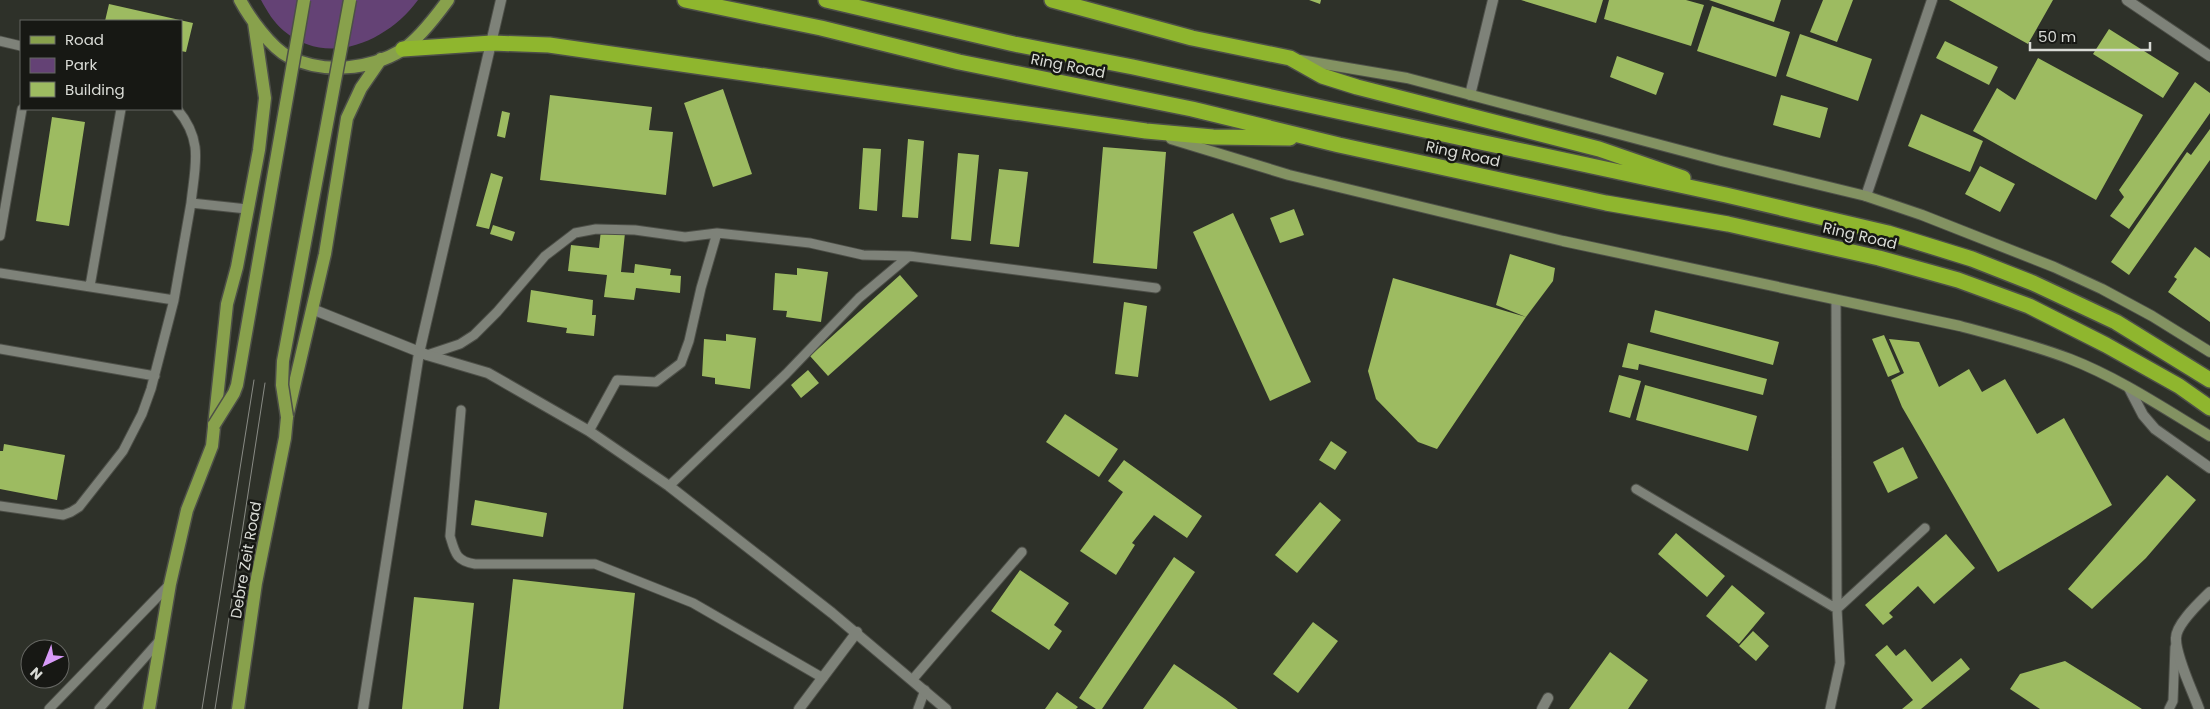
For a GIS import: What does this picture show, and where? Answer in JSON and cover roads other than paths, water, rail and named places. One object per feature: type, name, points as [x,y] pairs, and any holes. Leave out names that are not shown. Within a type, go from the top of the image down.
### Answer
[{"type":"highway","name":"Ring Road","points":[[685,0],[822,28],[959,62],[1192,109],[1606,203],[1728,224],[1879,258],[1958,280],[2029,306],[2106,344],[2179,386],[2210,408]]},
{"type":"highway","name":"Ring Road","points":[[826,0],[1014,44],[1133,67],[1726,195],[1888,233],[1972,259],[2033,283],[2116,322],[2210,380]]},
{"type":"highway","points":[[1052,0],[1192,38],[1290,58],[1331,79],[1599,149],[1726,195]]},
{"type":"highway","points":[[403,49],[492,43],[549,45],[610,52],[1146,131],[1213,137],[1318,139]]},
{"type":"main road","points":[[240,0],[247,15],[287,56],[316,68],[356,67],[403,49],[431,22],[448,0]]},
{"type":"main road","points":[[214,425],[237,385],[304,0]]},
{"type":"main road","points":[[287,417],[282,385],[283,361],[350,0]]},
{"type":"main road","points":[[149,709],[170,584],[187,510],[212,446],[227,304],[237,267],[259,150],[265,98],[254,23]]},
{"type":"main road","points":[[287,417],[325,254],[347,118],[361,88],[381,59]]},
{"type":"main road","name":"Debre Zeit Road","points":[[238,709],[256,583],[285,438],[287,417]]},
{"type":"street","points":[[363,709],[423,354],[501,0]]},
{"type":"street","points":[[1470,95],[1493,0]]},
{"type":"street","points":[[1866,196],[1932,0]]},
{"type":"street","points":[[2127,0],[2210,56]]},
{"type":"street","points":[[1290,58],[1406,78],[1721,161],[1866,196],[1922,215],[2062,270],[2152,316],[2210,352]]},
{"type":"street","points":[[1146,131],[1289,175],[1563,241],[1836,301],[1960,326],[2024,344],[2071,360],[2129,388],[2210,436]]},
{"type":"street","points":[[312,309],[423,354],[488,373],[589,431],[669,486],[857,632],[946,709]]},
{"type":"street","points":[[2129,388],[2143,415],[2155,429],[2210,468]]},
{"type":"street","points":[[2199,709],[2175,637],[2183,621],[2210,592]]},
{"type":"street","points":[[799,709],[857,632]]},
{"type":"street","points":[[1542,709],[1548,698]]},
{"type":"lane","points":[[0,41],[20,46]]},
{"type":"lane","points":[[0,236],[22,110]]},
{"type":"lane","points":[[90,286],[121,110]]},
{"type":"lane","points":[[0,506],[64,514],[79,507],[123,450],[142,414],[155,376],[174,300],[191,203],[197,146],[189,122],[178,110]]},
{"type":"lane","points":[[191,203],[247,208]]},
{"type":"lane","points":[[423,354],[460,344],[474,335],[497,312],[545,256],[575,233],[596,228],[636,230],[685,237],[717,233],[810,243],[863,255],[909,256],[1156,288]]},
{"type":"lane","points":[[589,431],[617,380],[656,382],[681,364],[689,341],[701,288],[717,233]]},
{"type":"lane","points":[[669,486],[786,374],[859,298],[909,256]]},
{"type":"lane","points":[[0,273],[174,300]]},
{"type":"lane","points":[[1830,709],[1840,663],[1837,609],[1836,301]]},
{"type":"lane","points":[[0,349],[155,376]]},
{"type":"lane","points":[[461,410],[450,536],[456,554],[464,562],[475,564],[595,564],[693,603],[823,678]]},
{"type":"lane","points":[[1636,489],[1837,609]]},
{"type":"lane","points":[[1837,609],[1925,528]]},
{"type":"lane","points":[[913,680],[1022,552]]},
{"type":"lane","points":[[49,709],[170,584]]},
{"type":"lane","points":[[99,709],[162,637]]},
{"type":"lane","points":[[2169,709],[2173,701],[2175,637]]},
{"type":"lane","points":[[918,709],[925,690]]},
{"type":"tram line","points":[[202,709],[254,380]]},
{"type":"tram line","points":[[215,709],[265,383]]}]
